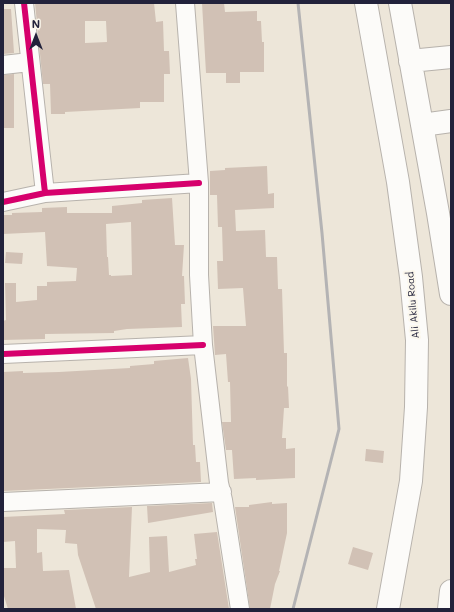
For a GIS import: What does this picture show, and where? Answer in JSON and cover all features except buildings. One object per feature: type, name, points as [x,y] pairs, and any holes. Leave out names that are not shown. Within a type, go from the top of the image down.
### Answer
[{"type":"main road","name":"Ali Akilu Road","points":[[366,3],[398,182],[411,277],[417,340],[416,407],[411,481],[388,609]]},
{"type":"main road","points":[[400,3],[451,294]]},
{"type":"main road","points":[[410,61],[451,57]]},
{"type":"main road","points":[[422,125],[451,121]]},
{"type":"main road","points":[[449,609],[451,591]]},
{"type":"street","points":[[24,3],[45,192]]},
{"type":"street","points":[[185,3],[199,183],[199,275],[203,345],[219,483],[222,492],[240,609]]},
{"type":"street","points":[[3,65],[30,62]]},
{"type":"street","points":[[3,202],[45,192],[199,183]]},
{"type":"street","points":[[3,354],[203,345]]},
{"type":"street","points":[[3,502],[222,492]]},
{"type":"railway","points":[[293,609],[339,429],[322,233],[298,3]]},
{"type":"cycle path","points":[[24,3],[45,193]]},
{"type":"cycle path","points":[[3,202],[45,193],[199,183]]},
{"type":"cycle path","points":[[3,354],[203,345]]}]
